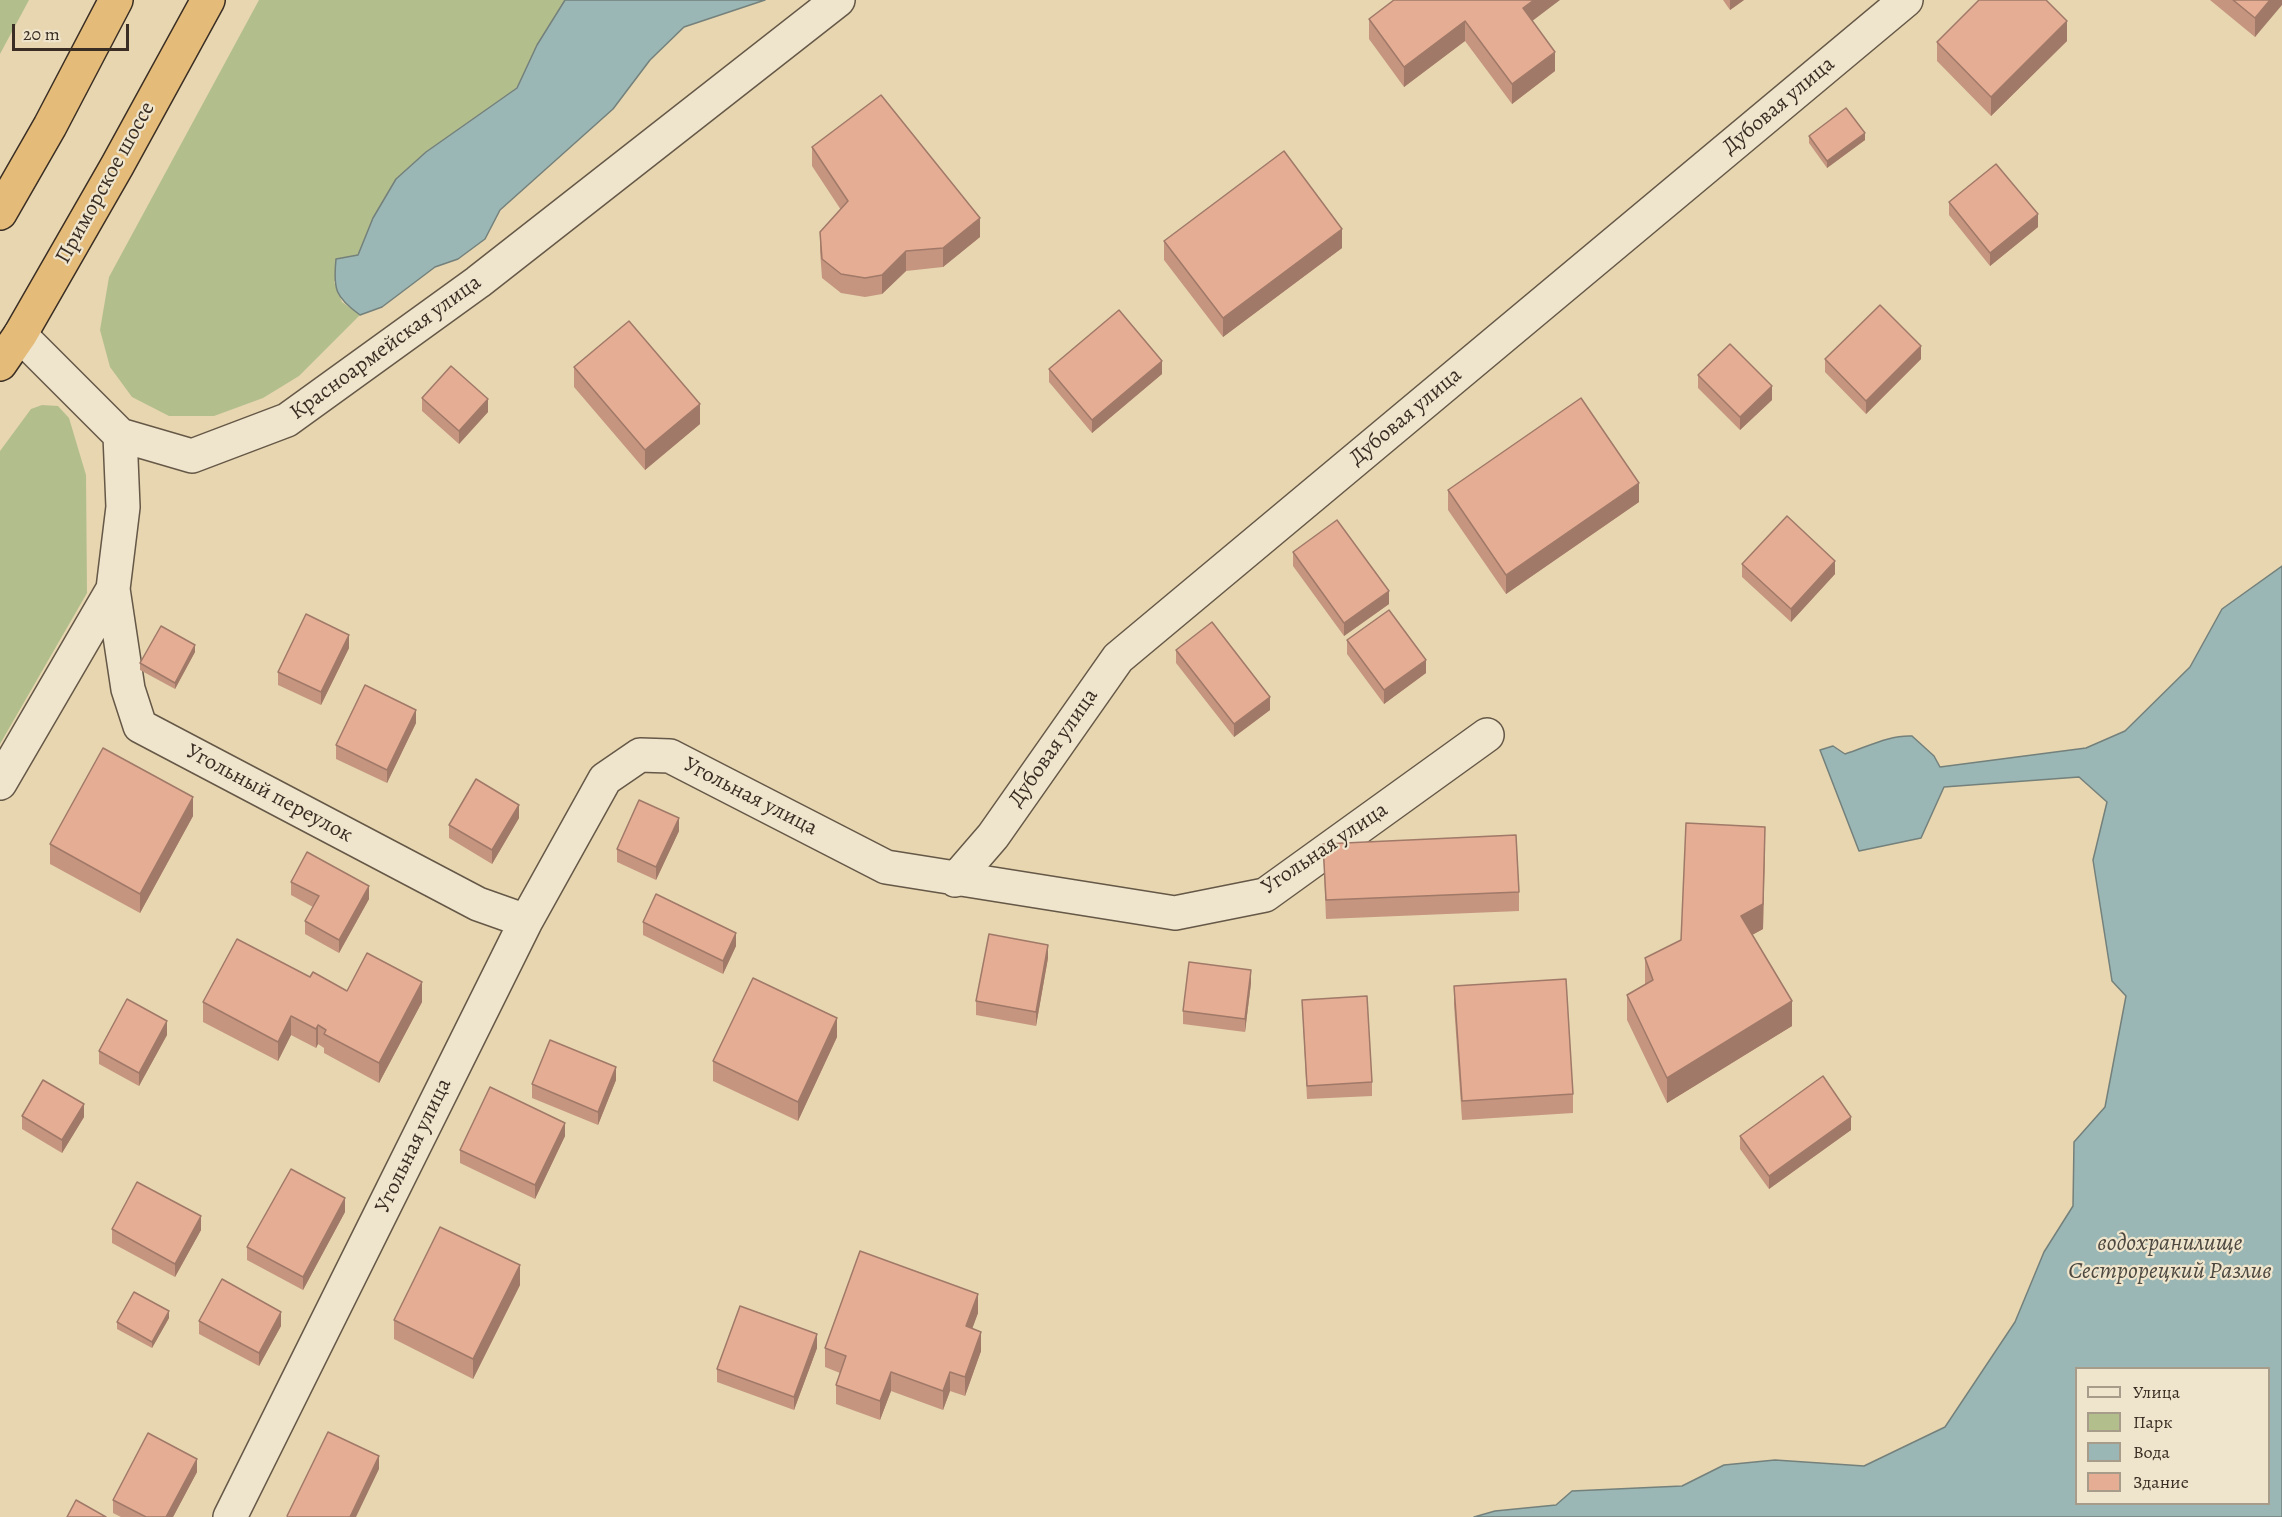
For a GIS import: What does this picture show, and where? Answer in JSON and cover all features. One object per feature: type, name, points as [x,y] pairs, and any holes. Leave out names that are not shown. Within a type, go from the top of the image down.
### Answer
[{"type":"highway","points":[[0,213],[50,126],[116,0]]},
{"type":"highway","name":"Приморское шоссе","points":[[0,364],[20,335],[117,166],[208,0]]},
{"type":"street","name":"Красноармейская улица","points":[[120,435],[192,456],[287,420],[478,282],[838,0]]},
{"type":"street","name":"Дубовая улица","points":[[955,880],[993,836],[1118,658],[1906,0]]},
{"type":"street","points":[[0,783],[113,589],[123,507],[120,435],[20,335]]},
{"type":"street","name":"Угольный переулок","points":[[113,589],[128,689],[140,726],[478,904],[526,921]]},
{"type":"street","name":"Угольная улица","points":[[230,1517],[526,921],[605,779],[640,755],[670,756],[886,867],[955,880],[1175,913],[1265,895],[1487,735]]},
{"type":"green space","points":[[0,0],[29,0],[0,54]]},
{"type":"green space","points":[[259,0],[565,0],[537,45],[517,88],[426,152],[396,179],[373,218],[358,255],[334,282],[342,302],[360,315],[299,376],[263,398],[214,416],[169,416],[132,397],[110,367],[100,330],[109,277]]},
{"type":"green space","points":[[42,405],[58,406],[69,418],[86,475],[87,593],[0,744],[0,451],[31,409]]},
{"type":"water","points":[[565,0],[765,0],[684,27],[650,60],[613,109],[500,210],[485,239],[458,259],[435,267],[382,307],[360,315],[345,303],[338,292],[335,278],[336,259],[358,255],[373,218],[396,179],[426,152],[517,88],[537,45]]},
{"type":"water","name":"водохранилище Сестрорецкий Разлив","points":[[2282,566],[2282,1517],[1474,1517],[1495,1511],[1556,1505],[1572,1491],[1682,1486],[1724,1465],[1775,1460],[1864,1466],[1945,1427],[2015,1322],[2044,1252],[2073,1206],[2074,1142],[2105,1107],[2126,996],[2112,981],[2093,860],[2107,802],[2079,777],[1944,787],[1921,838],[1859,851],[1820,750],[1833,746],[1845,754],[1886,739],[1912,736],[1934,756],[1940,767],[2086,748],[2125,731],[2190,667],[2222,609]]},
{"type":"building","points":[[1394,0],[1534,0],[1523,8],[1555,52],[1512,84],[1465,21],[1404,67],[1369,19]]},
{"type":"building","points":[[1979,0],[2046,0],[2067,21],[1991,97],[1937,42]]},
{"type":"building","points":[[2233,0],[2270,0],[2255,18]]},
{"type":"building","points":[[881,95],[980,218],[943,248],[906,251],[882,275],[865,278],[841,274],[822,259],[820,232],[848,201],[812,147]]},
{"type":"building","points":[[1846,108],[1865,133],[1827,161],[1809,136]]},
{"type":"building","points":[[1284,151],[1342,229],[1223,318],[1164,241]]},
{"type":"building","points":[[1996,164],[2038,214],[1990,253],[1949,202]]},
{"type":"building","points":[[1880,305],[1921,346],[1866,401],[1825,359]]},
{"type":"building","points":[[1119,310],[1162,361],[1092,420],[1049,369]]},
{"type":"building","points":[[629,321],[700,404],[645,450],[574,367]]},
{"type":"building","points":[[1730,344],[1772,386],[1740,417],[1698,375]]},
{"type":"building","points":[[451,366],[488,399],[459,431],[422,398]]},
{"type":"building","points":[[1581,398],[1639,483],[1506,575],[1448,490]]},
{"type":"building","points":[[1787,516],[1835,561],[1791,609],[1742,564]]},
{"type":"building","points":[[1337,520],[1389,591],[1344,623],[1293,552]]},
{"type":"building","points":[[1389,610],[1426,660],[1384,690],[1347,640]]},
{"type":"building","points":[[306,614],[349,635],[321,692],[278,672]]},
{"type":"building","points":[[1212,622],[1270,697],[1234,724],[1176,650]]},
{"type":"building","points":[[161,626],[195,645],[175,683],[140,663]]},
{"type":"building","points":[[365,685],[416,710],[387,770],[336,745]]},
{"type":"building","points":[[103,748],[193,797],[140,894],[50,844]]},
{"type":"building","points":[[476,779],[519,805],[492,850],[449,825]]},
{"type":"building","points":[[639,800],[679,818],[656,867],[617,849]]},
{"type":"building","points":[[1686,823],[1765,827],[1763,904],[1741,916],[1792,1001],[1667,1078],[1627,995],[1653,980],[1645,958],[1681,940]]},
{"type":"building","points":[[1516,835],[1519,892],[1326,900],[1323,844]]},
{"type":"building","points":[[307,852],[369,886],[339,940],[305,921],[319,896],[291,882]]},
{"type":"building","points":[[656,894],[736,933],[723,961],[643,922]]},
{"type":"building","points":[[989,934],[1048,945],[1036,1012],[976,1001]]},
{"type":"building","points":[[237,939],[310,977],[313,972],[347,991],[367,953],[422,982],[379,1063],[324,1034],[326,1030],[318,1025],[316,1029],[291,1016],[278,1042],[203,1002]]},
{"type":"building","points":[[1189,962],[1251,970],[1245,1019],[1183,1011]]},
{"type":"building","points":[[753,978],[837,1018],[798,1102],[713,1061]]},
{"type":"building","points":[[1566,979],[1573,1094],[1462,1101],[1454,986]]},
{"type":"building","points":[[1367,996],[1372,1082],[1307,1086],[1302,1000]]},
{"type":"building","points":[[127,999],[167,1021],[139,1073],[99,1051]]},
{"type":"building","points":[[550,1040],[616,1067],[598,1112],[532,1084]]},
{"type":"building","points":[[1823,1076],[1851,1117],[1769,1176],[1740,1136]]},
{"type":"building","points":[[43,1080],[84,1104],[62,1140],[22,1116]]},
{"type":"building","points":[[490,1087],[565,1123],[535,1185],[460,1150]]},
{"type":"building","points":[[291,1169],[345,1198],[303,1277],[247,1247]]},
{"type":"building","points":[[137,1182],[201,1216],[175,1264],[112,1229]]},
{"type":"building","points":[[440,1227],[520,1265],[473,1359],[394,1320]]},
{"type":"building","points":[[860,1251],[978,1294],[966,1326],[981,1332],[965,1377],[950,1372],[943,1391],[891,1372],[880,1401],[836,1385],[846,1356],[825,1348]]},
{"type":"building","points":[[222,1279],[281,1312],[259,1353],[199,1321]]},
{"type":"building","points":[[134,1292],[169,1311],[152,1342],[117,1322]]},
{"type":"building","points":[[740,1306],[817,1334],[794,1397],[717,1369]]},
{"type":"building","points":[[328,1432],[379,1456],[350,1517],[288,1517],[287,1516]]},
{"type":"building","points":[[148,1433],[197,1459],[166,1517],[146,1517],[113,1500]]},
{"type":"building","points":[[76,1500],[106,1517],[67,1517]]}]
